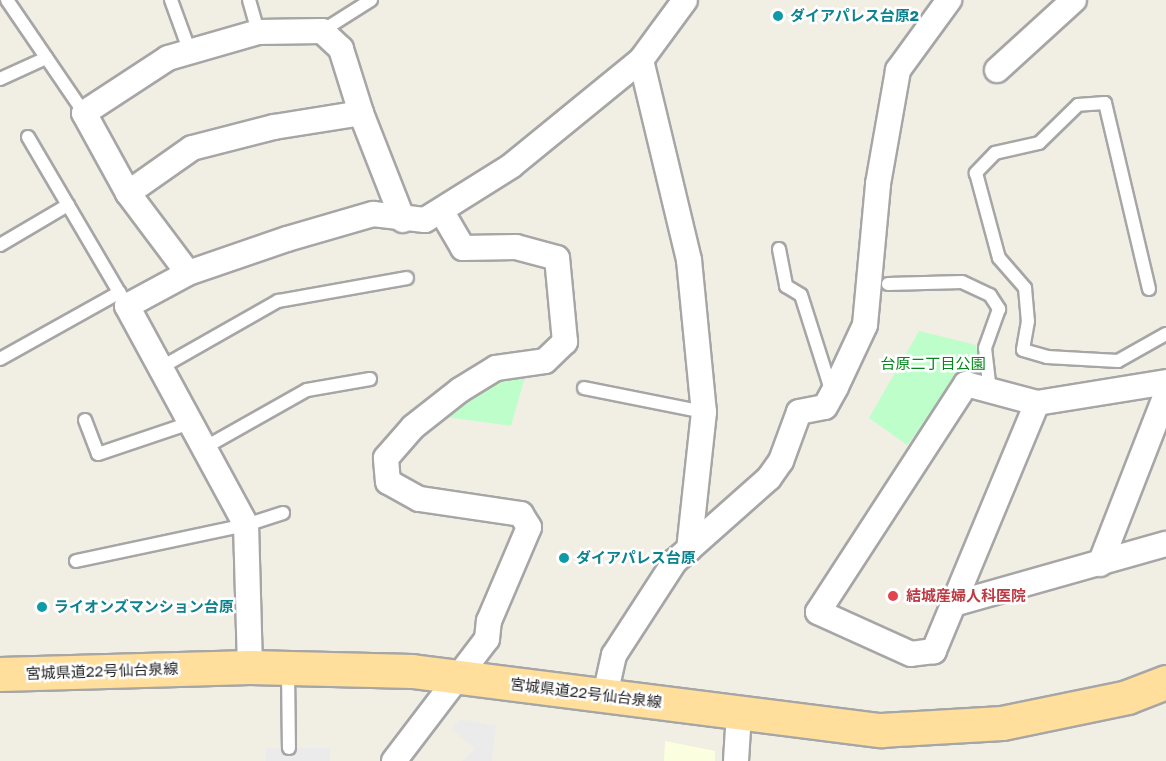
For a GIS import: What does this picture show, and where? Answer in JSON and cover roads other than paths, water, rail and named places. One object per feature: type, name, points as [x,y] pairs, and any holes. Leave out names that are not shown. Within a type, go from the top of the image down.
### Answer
[{"type":"main road","name":"宮城県道22号仙台泉線","points":[[0,674],[250,667],[412,672],[881,730],[941,729],[1064,712],[1166,682]]},
{"type":"street","points":[[250,667],[246,525],[123,299],[188,273],[373,214],[425,220],[442,212],[519,159],[641,60],[685,0]]},
{"type":"street","points":[[605,695],[614,655],[675,561],[769,478],[781,461],[799,412],[825,407],[832,393],[865,325],[878,184],[898,70],[949,0]]},
{"type":"street","points":[[997,70],[1074,0]]},
{"type":"street","points":[[188,273],[128,193],[84,113],[168,58],[258,32],[322,31],[341,48],[361,113],[403,219]]},
{"type":"street","points":[[641,60],[689,260],[704,412],[689,549]]},
{"type":"street","points":[[128,193],[192,148],[274,127],[361,113]]},
{"type":"street","points":[[394,761],[487,639],[489,621],[529,527],[521,514],[419,500],[388,482],[386,458],[413,427],[460,390],[496,368],[545,362],[565,342],[557,258],[516,248],[463,248],[442,212]]},
{"type":"street","points":[[1037,403],[957,603],[934,651],[910,654],[818,612],[966,384],[1037,403],[1166,382]]},
{"type":"street","points":[[1100,564],[1166,395]]},
{"type":"street","points":[[957,603],[1166,544]]},
{"type":"street","points":[[736,761],[739,712]]},
{"type":"lane","points":[[7,0],[84,113]]},
{"type":"lane","points":[[171,0],[190,52]]},
{"type":"lane","points":[[249,0],[258,32]]},
{"type":"lane","points":[[322,31],[370,0]]},
{"type":"lane","points":[[0,79],[46,58]]},
{"type":"lane","points":[[1149,290],[1105,103],[1078,105],[1039,143],[995,153],[976,173],[999,258],[1025,288],[1028,321],[1023,350],[1047,357],[1118,361],[1166,334]]},
{"type":"lane","points":[[0,359],[123,299],[28,137]]},
{"type":"lane","points":[[0,245],[68,205]]},
{"type":"lane","points":[[778,249],[786,286],[801,294],[832,393]]},
{"type":"lane","points":[[160,368],[278,301],[407,278]]},
{"type":"lane","points":[[888,285],[962,282],[990,295],[999,309],[985,348],[990,391]]},
{"type":"lane","points":[[204,448],[307,390],[370,379]]},
{"type":"lane","points":[[584,388],[704,412]]},
{"type":"lane","points":[[85,420],[98,454],[190,423]]},
{"type":"lane","points":[[76,561],[246,525],[282,513]]},
{"type":"lane","points":[[288,669],[289,748]]},
{"type":"place","name":"ダイアパレス台原2","points":[[778,16]]},
{"type":"place","name":"ダイアパレス台原","points":[[564,558]]},
{"type":"place","name":"結城産婦人科医院","points":[[893,596]]},
{"type":"place","name":"ライオンズマンション台原","points":[[42,607]]},
{"type":"park label","name":"台原二丁目公園","points":[[933,364]]}]
